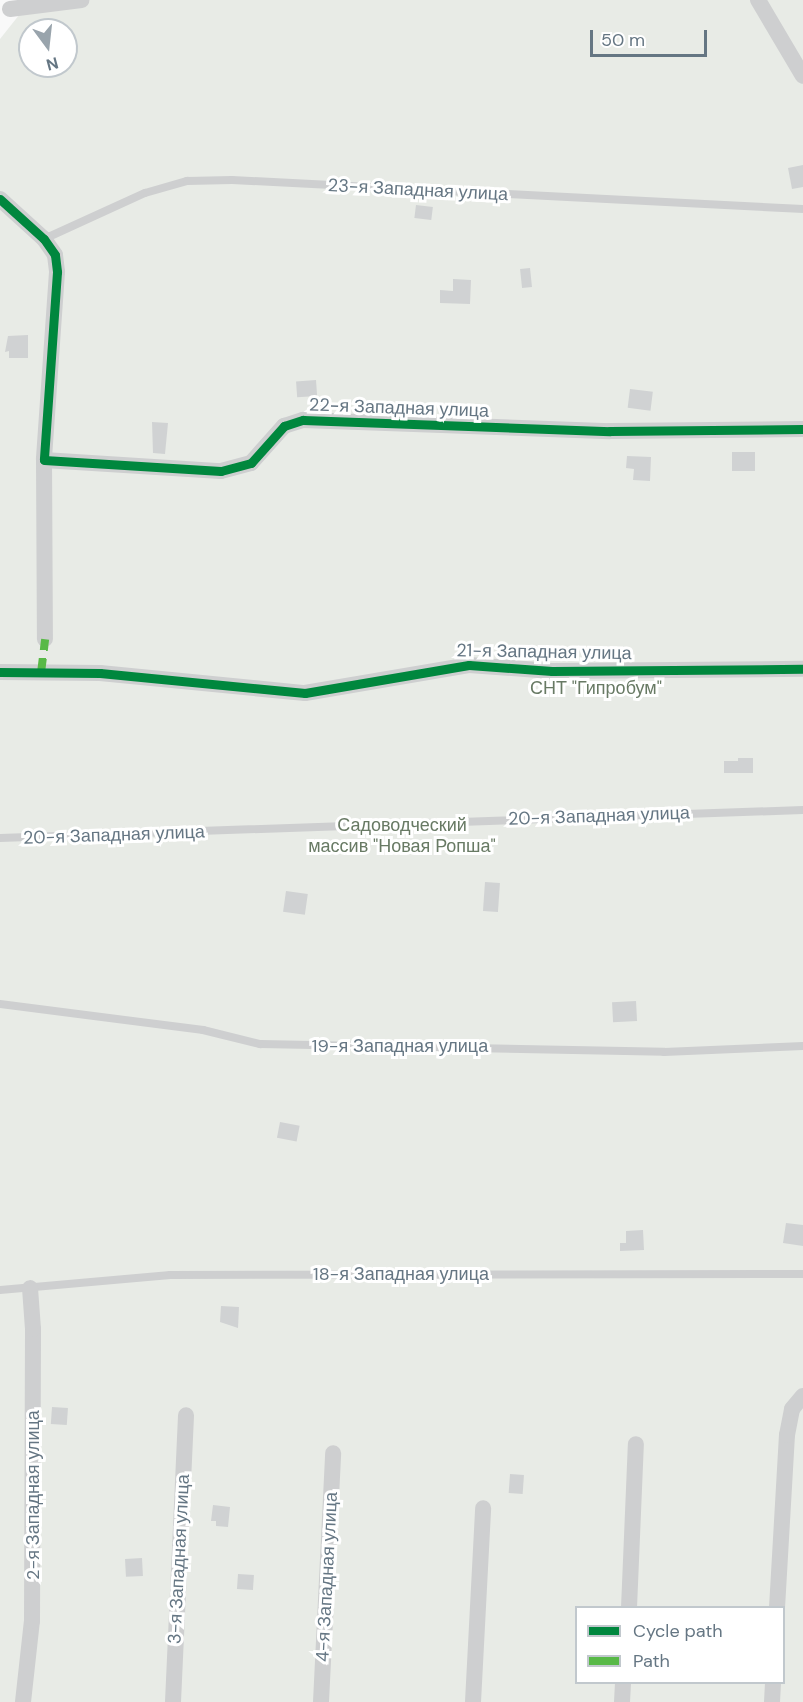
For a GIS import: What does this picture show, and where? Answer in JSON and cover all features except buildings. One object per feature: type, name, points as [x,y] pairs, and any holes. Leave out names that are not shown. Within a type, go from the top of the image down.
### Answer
[{"type":"street","points":[[9,10],[81,0]]},
{"type":"street","points":[[758,0],[803,76]]},
{"type":"street","points":[[0,199],[44,239],[55,255],[57,272],[44,460],[45,639]]},
{"type":"street","name":"22-я Западная улица","points":[[44,460],[221,471],[251,463],[284,426],[303,420],[610,431],[803,429]]},
{"type":"street","name":"21-я Западная улица","points":[[0,672],[100,673],[305,693],[469,665],[552,671],[803,669]]},
{"type":"street","name":"2-я Западная улица","points":[[23,1702],[32,1621],[33,1329],[30,1288]]},
{"type":"street","points":[[777,1606],[787,1435],[792,1409],[803,1396]]},
{"type":"street","name":"3-я Западная улица","points":[[173,1702],[186,1415]]},
{"type":"street","points":[[629,1606],[636,1444]]},
{"type":"street","name":"4-я Западная улица","points":[[321,1702],[333,1453]]},
{"type":"street","points":[[473,1702],[483,1508]]},
{"type":"street","points":[[622,1702],[623,1684]]},
{"type":"street","points":[[772,1702],[773,1684]]},
{"type":"lane","name":"23-я Западная улица","points":[[44,239],[145,193],[187,182],[232,180],[803,209]]},
{"type":"lane","name":"20-я Западная улица","points":[[0,838],[803,810]]},
{"type":"lane","name":"19-я Западная улица","points":[[0,1004],[203,1030],[260,1044],[664,1052],[803,1046]]},
{"type":"lane","name":"18-я Западная улица","points":[[0,1290],[170,1275],[803,1274]]},
{"type":"green space","name":"Садоводческий массив \"Новая Ропша\"","points":[[31,0],[803,0],[803,1702],[0,1702],[0,39]]},
{"type":"marked path","points":[[41,673],[45,639]]},
{"type":"cycle path","points":[[0,199],[44,239],[55,255],[57,272],[44,460],[221,471],[251,463],[284,426],[303,420],[610,431],[803,429]]},
{"type":"cycle path","points":[[0,672],[100,673],[305,693],[469,665],[552,671],[803,669]]},
{"type":"park label","name":"СНТ \"Гипробум\"","points":[[596,688]]}]
